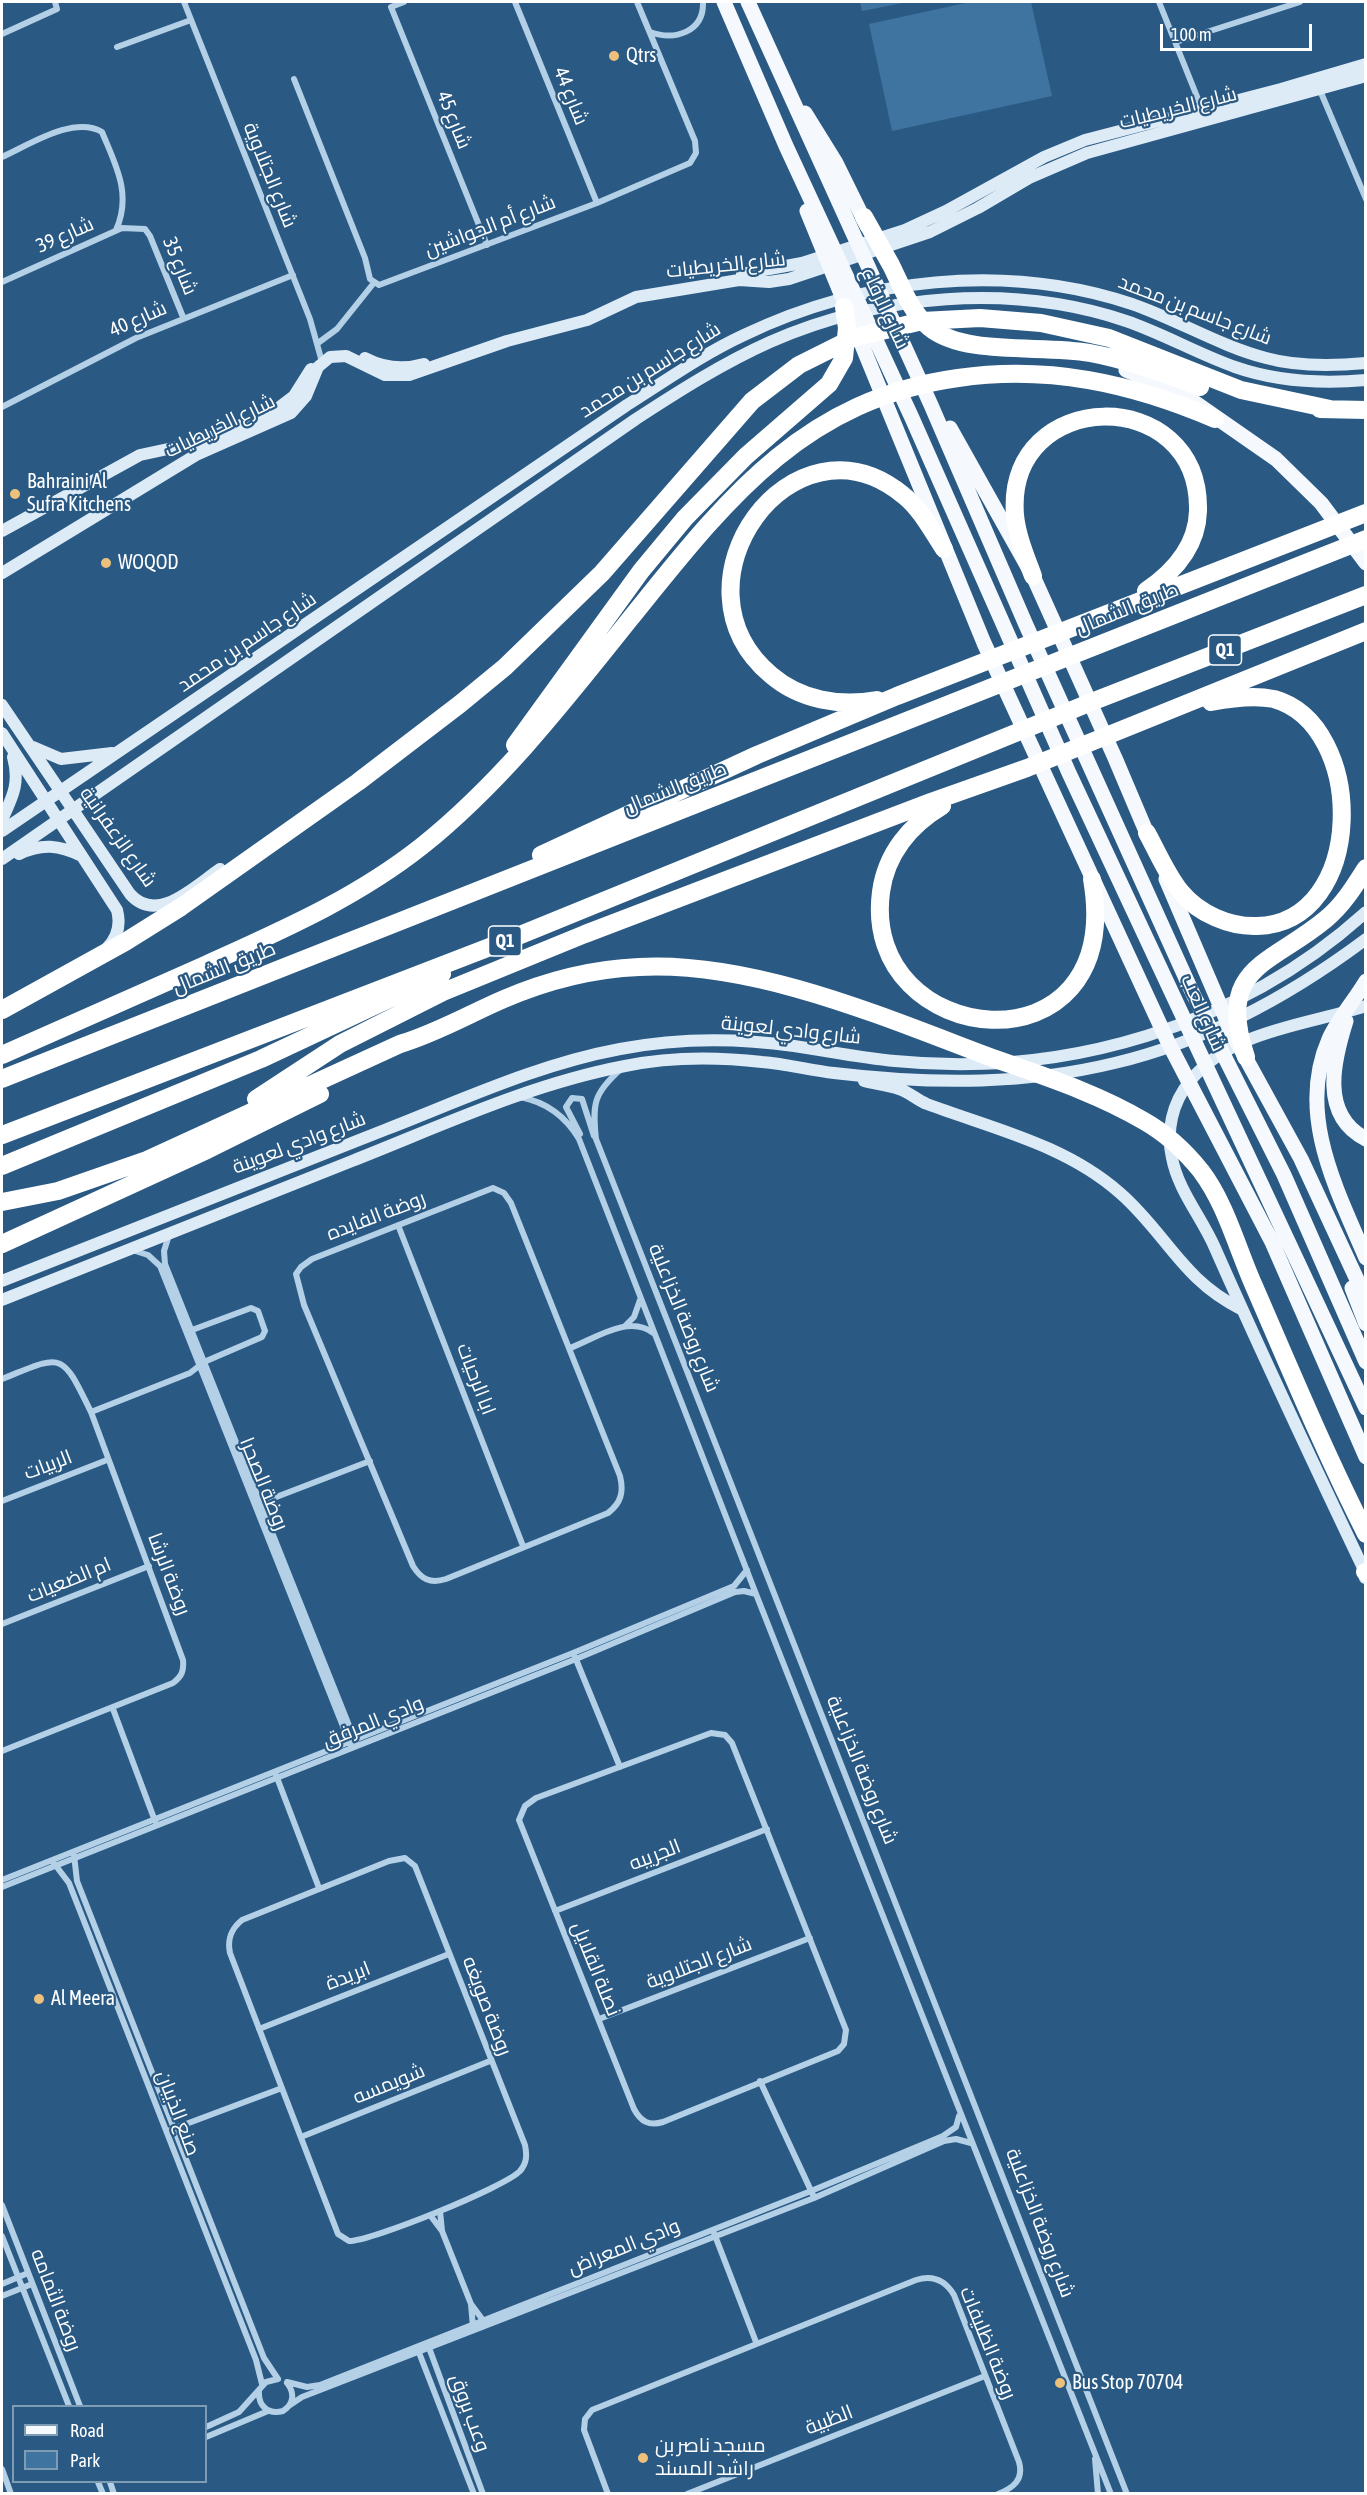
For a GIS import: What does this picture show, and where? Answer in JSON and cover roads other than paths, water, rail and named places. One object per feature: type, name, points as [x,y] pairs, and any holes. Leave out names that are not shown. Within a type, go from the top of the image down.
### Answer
[{"type":"highway","points":[[864,217],[913,309],[936,332],[966,344],[1121,360],[1247,403],[1290,409],[1365,410]]},
{"type":"highway","points":[[489,784],[538,711],[641,570],[717,483],[829,384],[844,358],[847,328],[844,307]]},
{"type":"highway","points":[[2,1010],[181,907],[326,804],[459,704],[550,625],[602,573],[752,401],[799,365],[853,338],[922,321],[980,318],[1041,323],[1109,338],[1241,390],[1330,409]]},
{"type":"highway","points":[[2,1055],[316,915],[372,882],[421,847],[489,784],[542,729],[726,503],[785,449],[835,417],[909,388],[952,378],[1012,372],[1079,377],[1118,384],[1183,405],[1219,421]]},
{"type":"highway","points":[[1033,576],[1018,533],[1015,514],[1017,482],[1031,453],[1054,430],[1081,418],[1117,415],[1144,423],[1172,442],[1185,457],[1196,483],[1198,517],[1190,545],[1173,570],[1158,583],[1114,611]]},
{"type":"highway","points":[[897,696],[868,701],[816,699],[788,688],[766,671],[746,646],[733,614],[730,588],[735,555],[750,522],[773,497],[800,480],[829,471],[864,474],[894,488],[915,506],[944,549]]},
{"type":"highway","points":[[493,884],[561,844],[746,760],[897,696],[1365,513]]},
{"type":"highway","name":"طريق الشمال","points":[[2,1079],[1365,539]]},
{"type":"highway","name":"Q1","points":[[2,1134],[485,948],[1084,705],[1365,595]]},
{"type":"highway","points":[[147,1160],[274,1088],[340,1044],[443,992],[753,870],[931,802],[967,791],[1365,631]]},
{"type":"highway","points":[[1162,713],[1233,698],[1274,699],[1299,708],[1320,723],[1341,745],[1352,766]]},
{"type":"highway","points":[[967,791],[912,828],[893,855],[882,886],[880,919],[889,951],[906,979],[930,1001],[970,1018],[998,1020],[1031,1015],[1054,1002],[1073,985],[1093,949],[1097,920],[1092,879]]},
{"type":"highway","points":[[1147,833],[1175,883],[1192,902],[1216,918],[1250,927],[1284,923],[1315,908],[1361,860]]},
{"type":"highway","points":[[1246,1057],[1238,1032],[1237,1006],[1250,975],[1272,954],[1310,931],[1331,914],[1355,887],[1361,860]]},
{"type":"highway","points":[[2,1166],[261,1059],[432,980],[485,948]]},
{"type":"highway","points":[[2,1244],[207,1150],[352,1078],[427,1036],[497,1002],[545,983],[579,975],[640,967],[702,969],[742,976],[843,1005],[1073,1088],[1122,1109],[1165,1135],[1201,1172],[1221,1207],[1309,1412],[1365,1534]]},
{"type":"highway","points":[[2,1202],[58,1191],[147,1160],[400,1044],[427,1036]]},
{"type":"main road","name":"شارع الرفاع","points":[[724,2],[786,146],[912,418],[1006,633]]},
{"type":"main road","name":"شارع الرفاع","points":[[750,6],[932,406],[1026,625]]},
{"type":"main road","name":"شارع الخريطيات","points":[[1318,85],[1365,64]]},
{"type":"main road","name":"شارع الخريطيات","points":[[320,354],[346,356],[393,377],[409,375],[507,341],[587,320],[636,297],[739,280],[776,282],[796,277],[930,232],[1029,178],[1087,153],[1204,116],[1318,85],[1365,76]]},
{"type":"main road","points":[[781,78],[816,129],[864,217]]},
{"type":"main road","points":[[786,146],[816,238],[984,643],[1046,782],[1153,1010],[1272,1242],[1365,1457]]},
{"type":"main road","name":"شارع جاسم بن محمد","points":[[2,831],[688,366],[744,335],[828,302],[879,290],[932,283],[999,281],[1050,285],[1133,304],[1269,359],[1315,365],[1365,363]]},
{"type":"main road","name":"شارع جاسم بن محمد","points":[[2,861],[636,419],[743,356],[816,324],[874,309],[918,302],[978,299],[1022,301],[1084,310],[1122,320],[1235,367],[1273,377],[1317,382],[1365,380]]},
{"type":"main road","name":"شارع الخريطيات","points":[[2,531],[140,455],[196,443],[280,408],[294,396],[320,354]]},
{"type":"main road","name":"شارع الخريطيات","points":[[2,573],[183,462],[291,413],[306,396],[320,354]]},
{"type":"main road","points":[[1070,354],[1149,378],[1184,395],[1250,440],[1299,479],[1347,535],[1365,563]]},
{"type":"main road","points":[[932,406],[951,429],[1033,576],[1115,758],[1211,987],[1306,1169],[1365,1299]]},
{"type":"main road","points":[[177,448],[183,462]]},
{"type":"main road","name":"شارع العب","points":[[1026,625],[1193,994],[1284,1175],[1365,1362]]},
{"type":"main road","name":"شارع العب","points":[[1006,633],[1220,1100],[1292,1248],[1365,1407]]},
{"type":"main road","name":"شارع الزعفرانية","points":[[2,705],[130,894],[138,902],[154,907],[170,903],[281,827],[326,804]]},
{"type":"main road","name":"شارع الزعفرانية","points":[[2,733],[119,916],[115,939],[97,957]]},
{"type":"main road","points":[[30,745],[41,752],[61,759],[116,753]]},
{"type":"main road","points":[[2,820],[16,789],[17,775],[12,750]]},
{"type":"main road","points":[[2,861],[48,845],[61,847],[82,856]]},
{"type":"main road","name":"شارع وادي لعوينة","points":[[2,1281],[522,1076],[621,1049],[664,1043],[736,1041],[792,1046],[879,1060],[950,1065],[1039,1060],[1128,1044],[1156,1035],[1263,987],[1304,963],[1365,912]]},
{"type":"main road","name":"شارع وادي لعوينة","points":[[2,1300],[561,1081],[625,1066],[669,1061],[760,1062],[834,1073],[975,1081],[1037,1078],[1095,1070],[1179,1044],[1256,1010],[1305,981],[1365,939]]},
{"type":"main road","points":[[1365,981],[1358,1006],[1330,1037],[1329,1056],[1337,1104],[1348,1126],[1365,1139]]},
{"type":"main road","points":[[1358,1006],[1258,1037],[1228,1049],[1211,1060],[1189,1082],[1173,1113],[1169,1144],[1176,1172],[1206,1229],[1365,1573],[1365,1581]]},
{"type":"main road","points":[[1329,1056],[1318,1087],[1319,1136],[1327,1167],[1365,1258]]},
{"type":"main road","points":[[834,1073],[902,1090],[927,1104],[980,1120],[1077,1162],[1106,1181],[1132,1203],[1196,1280],[1241,1309]]},
{"type":"main road","points":[[1350,1265],[1352,1286],[1365,1324]]},
{"type":"street","name":"شارع الجتلاوية","points":[[184,2],[293,275],[320,354]]},
{"type":"street","name":"شارع 45","points":[[404,2],[391,7],[487,245]]},
{"type":"street","name":"شارع 44","points":[[515,2],[597,203]]},
{"type":"street","name":"شارع أم الجواشين","points":[[373,284],[398,280],[685,167],[696,153],[694,141],[637,2]]},
{"type":"street","points":[[650,32],[669,36],[688,31],[700,19],[703,2]]},
{"type":"street","points":[[1159,2],[1204,116]]},
{"type":"street","points":[[1176,42],[1299,2]]},
{"type":"street","points":[[2,34],[56,5]]},
{"type":"street","points":[[117,47],[191,20]]},
{"type":"street","points":[[294,79],[373,284],[320,354]]},
{"type":"street","points":[[1318,85],[1362,183],[1365,199]]},
{"type":"street","points":[[2,158],[73,126],[88,126],[102,132],[120,175],[124,203],[116,230]]},
{"type":"street","name":"شارع 39","points":[[2,282],[116,230],[127,227],[145,229]]},
{"type":"street","name":"شارع 35","points":[[145,229],[150,236],[183,317]]},
{"type":"street","name":"شارع 40","points":[[2,407],[94,358],[183,317],[293,275]]},
{"type":"street","name":"شارع روضة الخزاعلية","points":[[625,1066],[604,1085],[597,1098],[594,1112],[596,1139],[1127,2493]]},
{"type":"street","name":"شارع روضة الخزاعلية","points":[[517,1097],[536,1101],[561,1116],[574,1131],[583,1148],[971,2143],[1111,2493]]},
{"type":"street","points":[[583,1148],[578,1128],[566,1107],[572,1098],[582,1100],[596,1139]]},
{"type":"street","name":"روضة الفايده","points":[[493,1188],[504,1193],[511,1203],[570,1348],[620,1476],[621,1495],[617,1505],[608,1513],[446,1579],[434,1581],[424,1579],[413,1566],[304,1305],[296,1274],[312,1259],[493,1188]]},
{"type":"street","name":"ابا الرحيات","points":[[398,1225],[523,1546]]},
{"type":"street","name":"روضة الصحرا","points":[[170,1233],[164,1251],[165,1264],[192,1330],[202,1364]]},
{"type":"street","name":"روضة الصحرا","points":[[128,1249],[143,1252],[160,1266],[202,1364],[353,1744]]},
{"type":"street","points":[[570,1348],[624,1326],[634,1317],[640,1298]]},
{"type":"street","points":[[91,1412],[262,1337],[265,1331],[258,1311],[251,1308],[192,1330]]},
{"type":"street","points":[[624,1326],[640,1326],[655,1335]]},
{"type":"street","name":"روضة الرشا","points":[[2,1379],[40,1363],[62,1364],[72,1372],[91,1412],[184,1668],[181,1677],[173,1683],[113,1709],[2,1751]]},
{"type":"street","name":"الربيات","points":[[2,1501],[107,1460]]},
{"type":"street","points":[[258,1505],[370,1461]]},
{"type":"street","name":"ام الضعيات","points":[[2,1624],[148,1566]]},
{"type":"street","name":"وادي المرفق","points":[[575,1656],[734,1586],[747,1570]]},
{"type":"street","name":"وادي المرفق","points":[[2,1880],[74,1855],[735,1592],[744,1591],[756,1594]]},
{"type":"street","points":[[575,1656],[620,1767]]},
{"type":"street","points":[[113,1709],[156,1822]]},
{"type":"street","name":"نصلة القلايل","points":[[711,1733],[725,1735],[732,1743],[766,1829],[846,2030],[844,2044],[838,2051],[821,2059],[760,2081],[663,2122],[646,2123],[633,2109],[520,1826],[521,1811],[536,1798],[711,1733]]},
{"type":"street","points":[[276,1774],[319,1888]]},
{"type":"street","name":"الجريبه","points":[[555,1911],[766,1829]]},
{"type":"street","name":"صنع الذيبان","points":[[74,1855],[77,1881],[264,2358],[278,2379]]},
{"type":"street","name":"روضة صويغه","points":[[398,1858],[409,1860],[415,1866],[449,1954],[525,2145],[525,2165],[510,2178],[440,2211],[358,2240],[349,2241],[341,2238],[230,1953],[228,1941],[232,1930],[242,1920],[398,1858]]},
{"type":"street","name":"وادي المرفق","points":[[2,1887],[53,1862]]},
{"type":"street","name":"صنع الذيبان","points":[[53,1862],[69,1883],[258,2366],[262,2384]]},
{"type":"street","name":"شارع الجتلاوية","points":[[599,2019],[810,1938]]},
{"type":"street","name":"ابريدة","points":[[259,2029],[449,1954]]},
{"type":"street","name":"شويمسه","points":[[301,2137],[490,2061]]},
{"type":"street","points":[[760,2081],[813,2194]]},
{"type":"street","points":[[167,2131],[282,2088]]},
{"type":"street","name":"وادي المعراض","points":[[485,2324],[715,2237],[948,2134],[958,2123],[959,2112]]},
{"type":"street","name":"وادي المعراض","points":[[207,2437],[268,2411],[283,2411],[302,2397],[473,2329],[712,2229],[813,2194],[944,2141],[956,2139],[971,2143]]},
{"type":"street","name":"روضة الثمامه","points":[[2,2205],[80,2405]]},
{"type":"street","points":[[440,2211],[442,2231]]},
{"type":"street","points":[[430,2215],[442,2231],[471,2304],[485,2324]]},
{"type":"street","points":[[712,2229],[756,2342]]},
{"type":"street","name":"روضة الثمامه","points":[[2,2236],[69,2405]]},
{"type":"street","points":[[2,2284],[28,2273]]},
{"type":"street","name":"روضة الظليفات","points":[[608,2493],[584,2430],[588,2414],[597,2407],[916,2280],[931,2278],[944,2283],[954,2295],[1021,2468],[1016,2484],[999,2493]]},
{"type":"street","points":[[2,2296],[32,2284]]},
{"type":"street","points":[[471,2304],[473,2329]]},
{"type":"street","name":"وعب بروق","points":[[428,2346],[483,2493]]},
{"type":"street","name":"وادي المعراض","points":[[278,2379],[300,2386],[320,2385],[418,2350]]},
{"type":"street","name":"وعب بروق","points":[[418,2350],[474,2493]]},
{"type":"street","name":"الظبية","points":[[687,2493],[984,2376]]},
{"type":"street","points":[[207,2427],[239,2412],[259,2391],[262,2384],[270,2379],[278,2379]]},
{"type":"street","points":[[287,2382],[292,2391],[290,2405]]},
{"type":"street","points":[[259,2391],[261,2404],[268,2411]]},
{"type":"street","points":[[1094,2450],[1098,2493]]},
{"type":"street","points":[[2,2469],[11,2493]]},
{"type":"place","name":"Qtrs","points":[[614,56]]},
{"type":"place","name":"Bahraini Al Sufra Kitchens","points":[[15,494]]},
{"type":"place","name":"WOQOD","points":[[106,563]]},
{"type":"place","name":"Al Meera","points":[[39,1999]]},
{"type":"place","name":"Bus Stop 70704","points":[[1060,2383]]},
{"type":"place","name":"مسجد ناصر بن راشد المسند","points":[[643,2458]]}]
